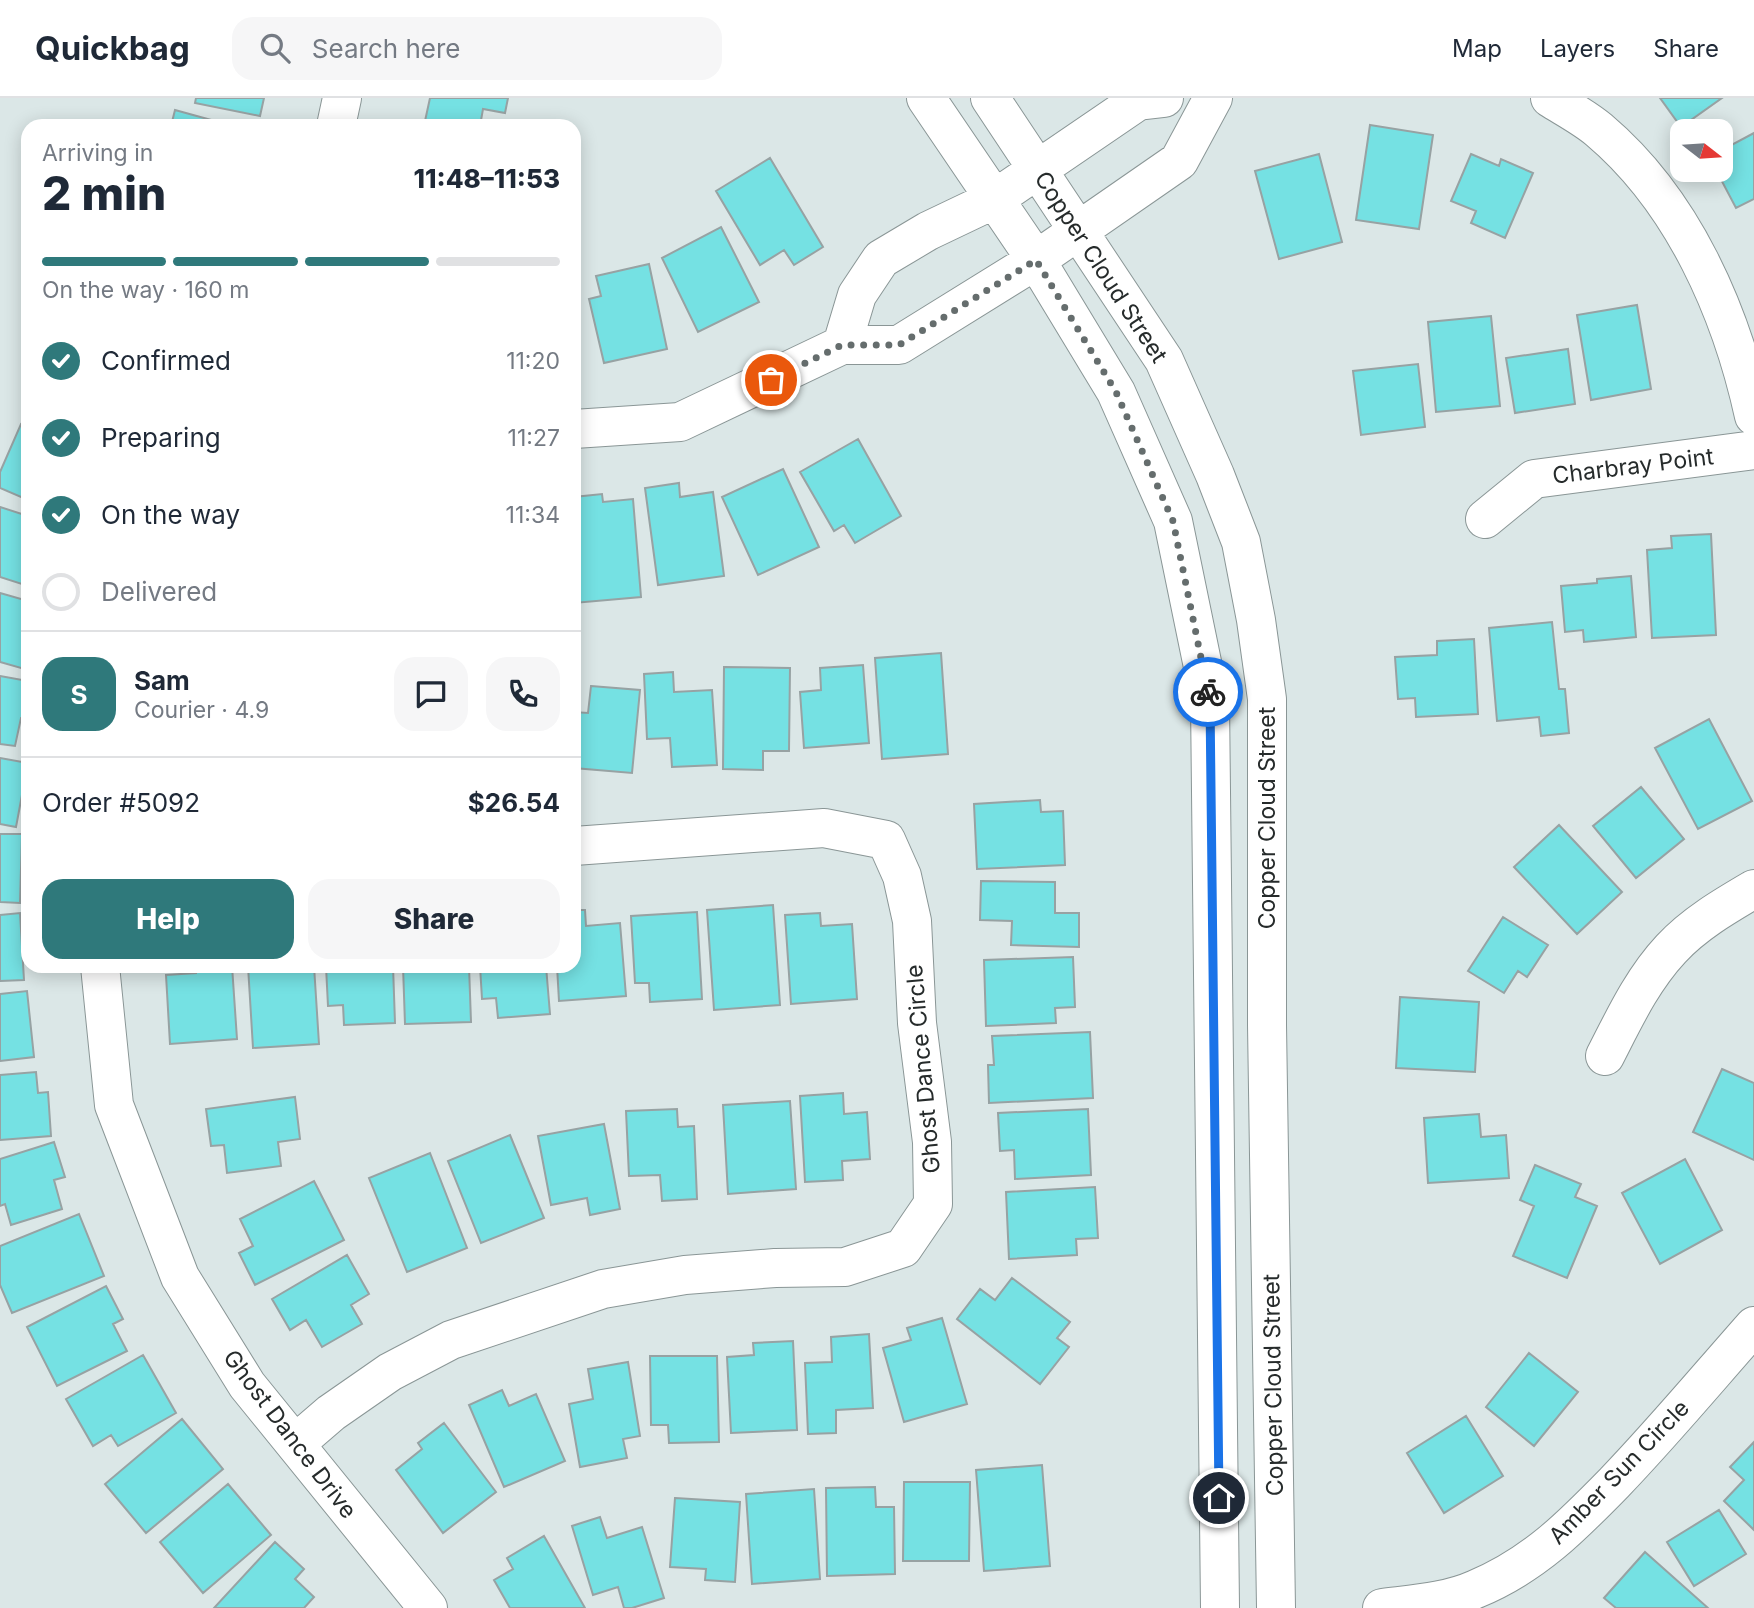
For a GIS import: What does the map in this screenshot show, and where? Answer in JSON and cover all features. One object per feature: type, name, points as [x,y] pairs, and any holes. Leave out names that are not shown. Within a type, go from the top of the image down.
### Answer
[{"type":"street","points":[[338,119],[342,98]]},
{"type":"street","points":[[926,98],[1036,260],[1116,392],[1173,521],[1210,701],[1220,1608]]},
{"type":"street","name":"Copper Cloud Street","points":[[990,98],[1164,360],[1216,475],[1241,542],[1256,620],[1267,712],[1267,1025],[1276,1608]]},
{"type":"street","points":[[842,345],[857,295],[881,259],[928,231],[993,200],[1138,101],[1164,98]]},
{"type":"street","points":[[581,429],[680,422],[842,345],[899,345],[1036,260],[1179,161],[1213,98]]},
{"type":"street","points":[[1550,98],[1599,129],[1651,183],[1690,243],[1723,311],[1746,380],[1754,416]]},
{"type":"street","name":"Charbray Point","points":[[1485,519],[1534,479],[1754,450]]},
{"type":"street","name":"Ghost Dance Circle","points":[[295,1444],[331,1413],[390,1373],[451,1340],[603,1289],[685,1275],[775,1268],[845,1268],[903,1248],[933,1204],[932,1142],[918,1023],[912,921],[902,876],[886,840],[824,828],[581,845]]},
{"type":"street","points":[[1605,1055],[1638,994],[1671,949],[1716,912],[1754,889]]},
{"type":"street","name":"Ghost Dance Drive","points":[[101,973],[114,1105],[180,1277],[247,1385],[428,1608]]},
{"type":"street","name":"Amber Sun Circle","points":[[1382,1608],[1436,1601],[1474,1591],[1533,1558],[1565,1533],[1632,1464],[1754,1326]]},
{"type":"building","points":[[196,98],[264,98],[260,116],[195,103]]},
{"type":"building","points":[[430,98],[508,98],[505,113],[483,109],[481,119],[425,119]]},
{"type":"building","points":[[1660,98],[1722,98],[1692,119],[1675,119]]},
{"type":"building","points":[[175,110],[208,119],[173,119]]},
{"type":"building","points":[[1370,125],[1433,135],[1419,229],[1356,220]]},
{"type":"building","points":[[1754,133],[1754,199],[1736,208],[1722,182],[1733,182],[1733,144]]},
{"type":"building","points":[[1319,154],[1342,242],[1279,259],[1255,171]]},
{"type":"building","points":[[1471,154],[1499,166],[1501,159],[1533,173],[1505,238],[1471,223],[1476,211],[1451,201]]},
{"type":"building","points":[[770,158],[823,247],[794,265],[784,250],[760,265],[716,191]]},
{"type":"building","points":[[721,227],[759,302],[698,332],[662,258]]},
{"type":"building","points":[[649,264],[667,349],[604,363],[589,299],[601,296],[596,276]]},
{"type":"building","points":[[1637,305],[1651,389],[1591,400],[1577,315]]},
{"type":"building","points":[[1491,316],[1500,406],[1436,412],[1428,322]]},
{"type":"building","points":[[1568,349],[1575,404],[1515,413],[1506,358]]},
{"type":"building","points":[[1418,364],[1425,427],[1361,435],[1353,371]]},
{"type":"building","points":[[21,424],[21,497],[0,488],[0,472]]},
{"type":"building","points":[[858,439],[901,516],[855,543],[844,525],[834,531],[800,472]]},
{"type":"building","points":[[783,469],[819,547],[758,575],[722,497]]},
{"type":"building","points":[[679,483],[680,497],[713,492],[724,576],[658,585],[645,488]]},
{"type":"building","points":[[602,494],[603,502],[633,499],[641,597],[581,602],[581,496]]},
{"type":"building","points":[[0,507],[21,514],[21,584],[0,577]]},
{"type":"building","points":[[1711,534],[1716,635],[1652,638],[1647,550],[1672,548],[1671,536]]},
{"type":"building","points":[[1631,576],[1636,637],[1584,642],[1583,630],[1565,632],[1561,586],[1597,583],[1597,579]]},
{"type":"building","points":[[0,593],[21,599],[21,668],[0,662]]},
{"type":"building","points":[[1552,622],[1559,689],[1565,689],[1569,733],[1541,736],[1539,717],[1497,721],[1489,628]]},
{"type":"building","points":[[1474,639],[1478,714],[1416,717],[1415,698],[1398,699],[1395,657],[1437,655],[1437,641]]},
{"type":"building","points":[[941,653],[948,754],[882,759],[875,658]]},
{"type":"building","points":[[863,665],[869,743],[804,748],[800,692],[821,690],[820,668]]},
{"type":"building","points":[[724,667],[790,668],[789,751],[763,751],[763,770],[723,769]]},
{"type":"building","points":[[673,672],[674,692],[712,690],[717,765],[672,767],[670,738],[647,739],[644,674]]},
{"type":"building","points":[[0,676],[21,680],[21,718],[15,746],[0,744]]},
{"type":"building","points":[[591,686],[640,690],[632,773],[581,769],[581,712],[588,713]]},
{"type":"building","points":[[1709,719],[1752,801],[1698,829],[1655,748]]},
{"type":"building","points":[[0,758],[21,762],[21,800],[16,827],[0,824]]},
{"type":"building","points":[[1641,787],[1684,839],[1636,878],[1593,826]]},
{"type":"building","points":[[1040,800],[1041,812],[1063,811],[1065,865],[977,869],[974,804]]},
{"type":"building","points":[[1559,825],[1622,892],[1577,934],[1514,867]]},
{"type":"building","points":[[0,834],[21,834],[20,903],[0,902]]},
{"type":"building","points":[[981,881],[1055,882],[1055,913],[1079,913],[1079,947],[1011,945],[1012,921],[980,920]]},
{"type":"building","points":[[773,905],[780,1005],[714,1010],[707,910]]},
{"type":"building","points":[[581,910],[585,910],[586,926],[620,923],[626,996],[559,1001],[557,973],[581,973]]},
{"type":"building","points":[[697,912],[702,999],[650,1002],[649,983],[635,983],[631,916]]},
{"type":"building","points":[[20,913],[21,973],[24,973],[24,980],[0,981],[0,915]]},
{"type":"building","points":[[820,913],[821,926],[852,924],[857,999],[791,1004],[785,915]]},
{"type":"building","points":[[1503,917],[1548,945],[1527,977],[1518,971],[1504,993],[1468,971]]},
{"type":"building","points":[[1073,957],[1075,1007],[1055,1008],[1056,1023],[986,1026],[984,960]]},
{"type":"building","points":[[232,973],[237,1039],[170,1044],[166,975]]},
{"type":"building","points":[[248,973],[314,973],[319,1044],[253,1048]]},
{"type":"building","points":[[326,973],[393,973],[395,1023],[344,1025],[343,1005],[328,1006]]},
{"type":"building","points":[[403,973],[469,973],[471,1022],[405,1024]]},
{"type":"building","points":[[480,973],[547,973],[550,1014],[498,1018],[496,998],[482,999]]},
{"type":"building","points":[[27,991],[34,1057],[0,1061],[0,994]]},
{"type":"building","points":[[1400,997],[1479,1002],[1475,1072],[1396,1068]]},
{"type":"building","points":[[1090,1032],[1093,1098],[989,1103],[988,1065],[994,1065],[992,1036]]},
{"type":"building","points":[[1722,1069],[1754,1083],[1754,1160],[1693,1132]]},
{"type":"building","points":[[36,1072],[38,1093],[48,1092],[51,1136],[0,1140],[0,1075]]},
{"type":"building","points":[[843,1093],[844,1114],[867,1112],[870,1159],[842,1161],[843,1180],[805,1182],[800,1096]]},
{"type":"building","points":[[295,1097],[300,1139],[278,1142],[281,1166],[227,1173],[224,1145],[211,1146],[206,1109]]},
{"type":"building","points":[[790,1101],[796,1189],[728,1194],[723,1105]]},
{"type":"building","points":[[677,1109],[678,1127],[694,1126],[697,1199],[662,1201],[660,1175],[629,1176],[626,1111]]},
{"type":"building","points":[[1088,1109],[1091,1175],[1015,1179],[1014,1150],[1000,1151],[998,1113]]},
{"type":"building","points":[[1479,1114],[1481,1137],[1506,1135],[1509,1178],[1428,1183],[1424,1118]]},
{"type":"building","points":[[604,1124],[620,1209],[590,1215],[587,1198],[551,1205],[538,1136]]},
{"type":"building","points":[[510,1135],[544,1218],[481,1243],[448,1161]]},
{"type":"building","points":[[54,1142],[65,1177],[54,1180],[62,1209],[11,1225],[5,1204],[0,1206],[0,1159]]},
{"type":"building","points":[[430,1153],[467,1248],[407,1272],[369,1178]]},
{"type":"building","points":[[1685,1159],[1722,1230],[1660,1264],[1622,1193]]},
{"type":"building","points":[[1535,1165],[1581,1184],[1575,1197],[1597,1206],[1567,1278],[1513,1256],[1534,1206],[1520,1200]]},
{"type":"building","points":[[314,1181],[344,1240],[255,1285],[239,1253],[253,1246],[240,1219]]},
{"type":"building","points":[[1095,1187],[1098,1238],[1076,1239],[1077,1255],[1009,1259],[1006,1192]]},
{"type":"building","points":[[79,1214],[104,1276],[12,1313],[0,1285],[0,1246]]},
{"type":"building","points":[[347,1255],[369,1294],[351,1305],[362,1324],[322,1347],[306,1320],[290,1330],[272,1299]]},
{"type":"building","points":[[1012,1278],[1070,1322],[1057,1338],[1069,1347],[1040,1384],[957,1319],[980,1289],[995,1300]]},
{"type":"building","points":[[106,1286],[123,1319],[113,1324],[127,1351],[57,1386],[27,1327]]},
{"type":"building","points":[[942,1318],[967,1404],[904,1422],[883,1348],[911,1340],[907,1328]]},
{"type":"building","points":[[869,1334],[873,1408],[836,1410],[836,1433],[808,1434],[805,1363],[832,1362],[831,1337]]},
{"type":"building","points":[[793,1341],[797,1430],[731,1433],[727,1357],[754,1355],[753,1343]]},
{"type":"building","points":[[1529,1353],[1578,1392],[1534,1446],[1486,1407]]},
{"type":"building","points":[[143,1355],[176,1413],[118,1446],[111,1435],[93,1446],[66,1399]]},
{"type":"building","points":[[650,1356],[717,1356],[719,1442],[669,1443],[668,1425],[651,1425]]},
{"type":"building","points":[[628,1362],[640,1436],[623,1439],[627,1458],[580,1467],[569,1404],[593,1399],[588,1369]]},
{"type":"building","points":[[502,1390],[509,1406],[536,1394],[565,1461],[504,1487],[469,1405]]},
{"type":"building","points":[[1466,1416],[1503,1476],[1444,1513],[1407,1453]]},
{"type":"building","points":[[182,1419],[223,1469],[146,1533],[105,1484]]},
{"type":"building","points":[[444,1423],[496,1492],[443,1533],[396,1470],[422,1449],[418,1443]]},
{"type":"building","points":[[1754,1442],[1754,1530],[1724,1501],[1744,1480],[1730,1467]]},
{"type":"building","points":[[1042,1465],[1050,1566],[984,1571],[976,1470]]},
{"type":"building","points":[[904,1482],[970,1482],[969,1561],[903,1561]]},
{"type":"building","points":[[228,1484],[271,1535],[203,1593],[160,1542]]},
{"type":"building","points":[[875,1487],[876,1507],[894,1507],[895,1574],[827,1576],[826,1488]]},
{"type":"building","points":[[814,1489],[820,1579],[752,1584],[746,1494]]},
{"type":"building","points":[[675,1498],[740,1502],[735,1582],[705,1580],[706,1569],[670,1567]]},
{"type":"building","points":[[1719,1510],[1746,1554],[1694,1586],[1667,1542]]},
{"type":"building","points":[[600,1517],[607,1538],[642,1527],[664,1598],[624,1608],[618,1587],[593,1595],[572,1526]]},
{"type":"building","points":[[544,1536],[585,1608],[510,1608],[494,1580],[513,1569],[507,1558]]},
{"type":"building","points":[[275,1542],[304,1569],[295,1579],[314,1597],[304,1608],[214,1608]]},
{"type":"building","points":[[1645,1552],[1708,1608],[1616,1608],[1604,1598]]},
{"type":"way so far","points":[[771,380],[842,345],[899,345],[1036,260],[1116,392],[1173,521],[1208,692]]},
{"type":"route","points":[[1208,692],[1219,1498]]}]
